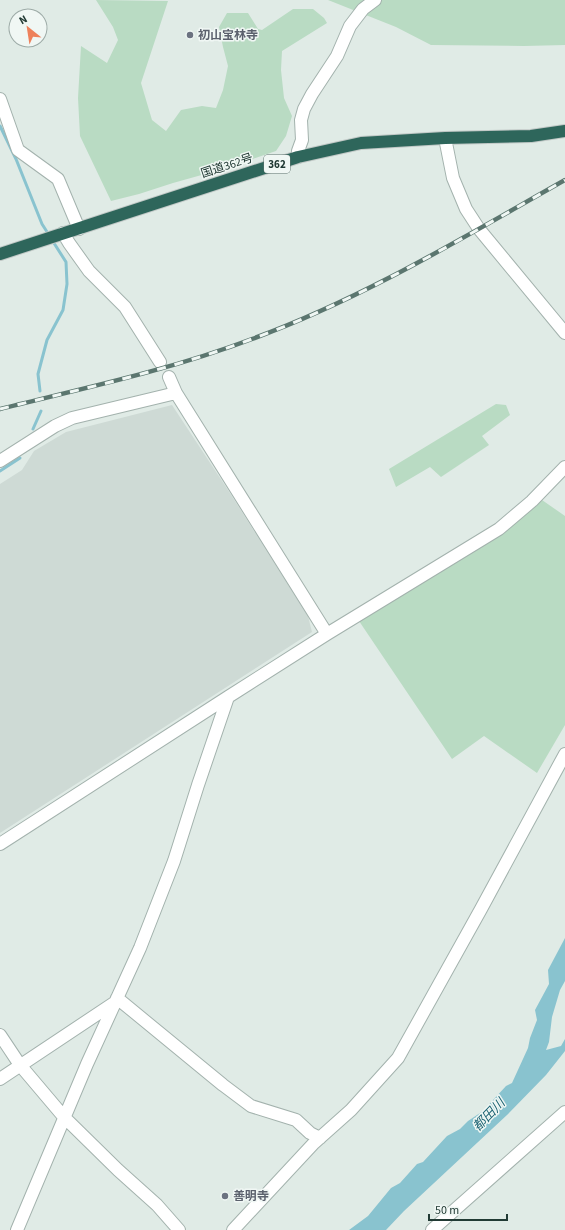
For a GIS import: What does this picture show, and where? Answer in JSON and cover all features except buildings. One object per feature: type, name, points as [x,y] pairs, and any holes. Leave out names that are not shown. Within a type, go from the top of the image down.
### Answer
[{"type":"highway","name":"国道362号","points":[[0,254],[298,158],[361,143],[444,138],[531,136],[565,131]]},
{"type":"street","points":[[298,158],[298,151],[302,140],[301,120],[304,110],[312,94],[337,56],[350,26],[363,9],[375,0]]},
{"type":"street","points":[[0,99],[18,150],[58,179],[79,229]]},
{"type":"street","points":[[444,138],[453,178],[466,209],[479,229],[565,333]]},
{"type":"street","points":[[62,233],[89,271],[125,307],[160,362]]},
{"type":"street","points":[[169,378],[176,393],[327,634]]},
{"type":"street","points":[[0,461],[55,426],[72,418],[176,393]]},
{"type":"street","points":[[0,844],[228,696],[499,529],[532,501],[565,467]]},
{"type":"street","points":[[16,1230],[87,1064],[140,948],[174,861],[228,696]]},
{"type":"street","points":[[233,1230],[320,1138],[351,1110],[398,1058],[481,910],[565,754]]},
{"type":"street","points":[[0,1079],[116,1000]]},
{"type":"street","points":[[116,1000],[251,1106],[296,1120],[310,1133],[320,1138]]},
{"type":"street","points":[[0,1035],[20,1065],[64,1117],[118,1170],[157,1205],[179,1230]]},
{"type":"street","points":[[432,1230],[565,1112]]},
{"type":"shaded area","points":[[172,405],[308,616],[312,632],[0,833],[0,484],[22,470],[34,451],[66,432]]},
{"type":"green space","points":[[96,0],[168,1],[141,83],[152,120],[166,131],[181,110],[202,106],[216,108],[223,90],[228,66],[219,27],[227,13],[248,13],[258,29],[262,30],[293,9],[313,9],[324,18],[327,23],[282,51],[281,70],[284,98],[292,116],[286,136],[276,151],[223,169],[111,201],[80,136],[78,98],[81,46],[107,63],[118,40],[113,27]]},
{"type":"green space","points":[[328,0],[565,0],[565,45],[431,45],[396,27]]},
{"type":"green space","points":[[496,404],[506,405],[510,415],[482,436],[489,445],[441,477],[430,467],[396,487],[389,469]]},
{"type":"green space","points":[[542,500],[565,516],[565,725],[537,773],[484,736],[452,759],[359,621]]},
{"type":"water","name":"都田川","points":[[565,938],[565,981],[560,990],[552,1017],[549,1042],[546,1050],[561,1046],[565,1039],[565,1051],[546,1075],[507,1115],[404,1211],[386,1230],[349,1230],[368,1216],[391,1188],[400,1183],[417,1164],[423,1162],[447,1136],[460,1129],[468,1121],[483,1111],[506,1086],[512,1083],[528,1048],[537,1020],[535,1010],[549,984],[548,970]]},
{"type":"waterway","points":[[0,126],[16,159],[42,224],[49,235]]},
{"type":"waterway","points":[[40,391],[38,374],[47,340],[63,310],[67,284],[66,262],[52,240]]},
{"type":"waterway","points":[[33,429],[41,411]]},
{"type":"waterway","points":[[0,471],[20,458]]},
{"type":"railway","points":[[0,409],[127,378],[190,360],[293,323],[412,266],[565,180]]},
{"type":"place","name":"初山宝林寺","points":[[190,35]]},
{"type":"place","name":"善明寺","points":[[225,1196]]}]
